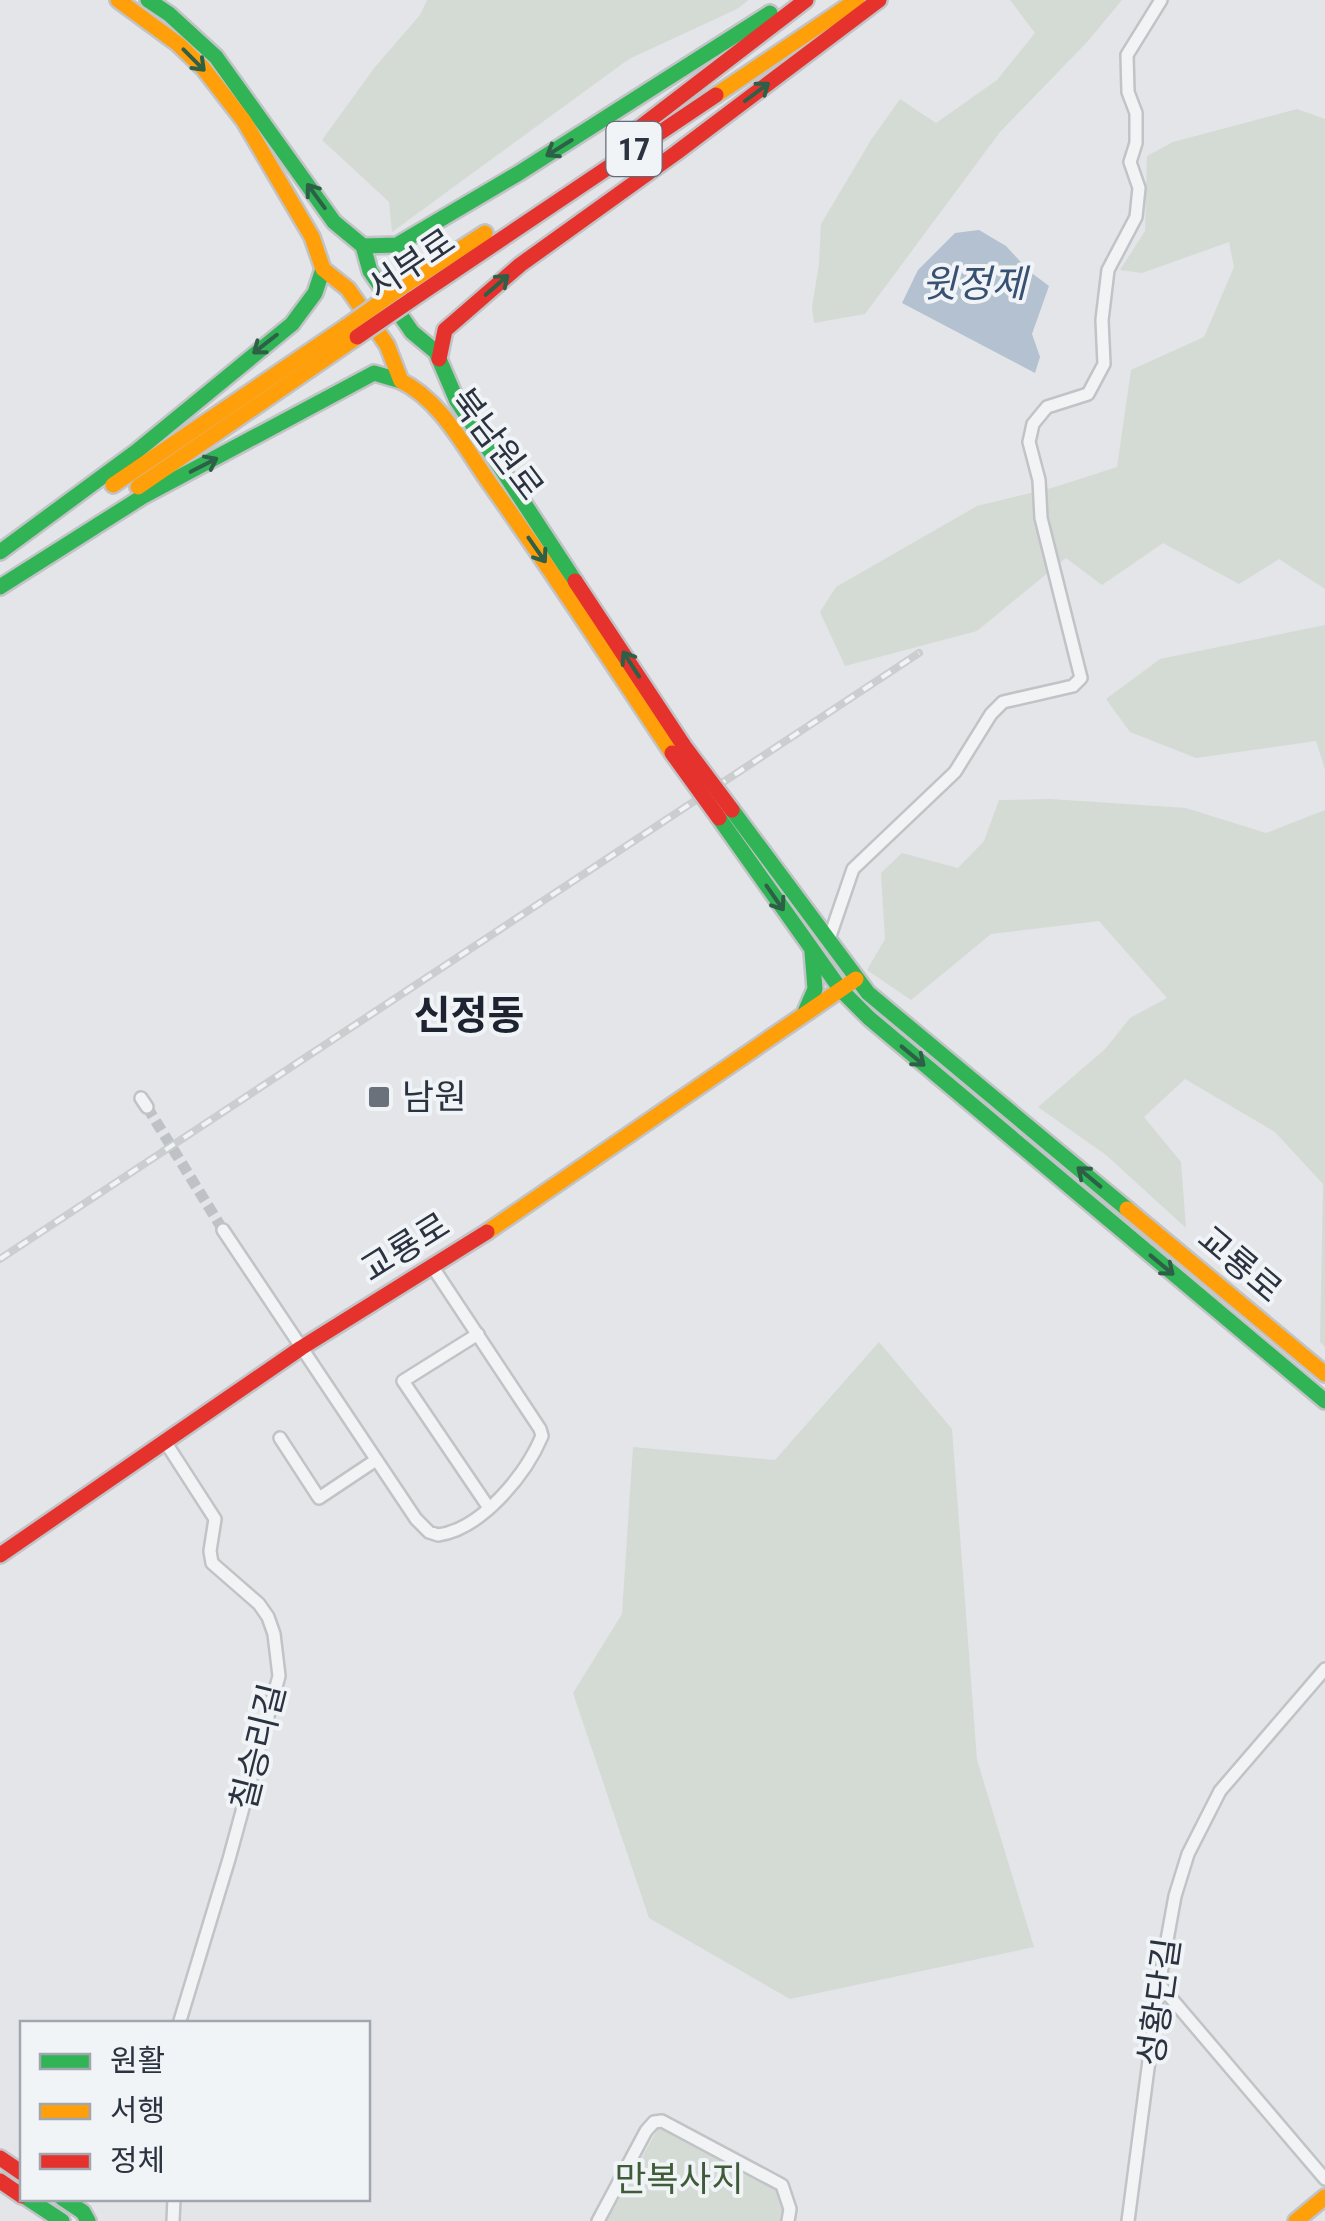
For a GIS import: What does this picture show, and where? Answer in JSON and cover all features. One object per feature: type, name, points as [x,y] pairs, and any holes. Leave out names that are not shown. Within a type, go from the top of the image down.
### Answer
[{"type":"main road","name":"북남원로","points":[[118,0],[178,44],[203,68],[244,120],[312,237],[322,266],[348,289],[387,345],[408,384],[436,408],[678,750]]},
{"type":"main road","name":"북남원로","points":[[148,0],[170,14],[216,57],[334,222],[357,242],[370,271],[412,332],[431,346],[458,400],[678,750]]},
{"type":"main road","points":[[0,552],[137,451],[292,324],[315,293],[324,247],[329,241],[343,236],[357,242],[397,244],[704,58],[788,0]]},
{"type":"main road","name":"서부로","points":[[0,584],[637,130],[806,0]]},
{"type":"main road","name":"서부로","points":[[407,293],[857,0]]},
{"type":"main road","points":[[0,584],[142,496],[374,373],[408,384],[428,384],[440,362],[446,330],[520,265],[676,154],[878,0]]},
{"type":"main road","name":"서부로","points":[[0,562],[352,331]]},
{"type":"main road","points":[[678,750],[856,980]]},
{"type":"main road","points":[[726,814],[841,990]]},
{"type":"main road","points":[[803,1016],[814,989],[811,948]]},
{"type":"main road","name":"교룡로","points":[[0,1555],[300,1348],[512,1216],[856,980],[1325,1374]]},
{"type":"main road","name":"교룡로","points":[[841,990],[868,1018],[1325,1400]]},
{"type":"main road","points":[[1296,2221],[1325,2197]]},
{"type":"main road","points":[[31,2201],[62,2221]]},
{"type":"main road","points":[[66,2201],[83,2212],[88,2221]]},
{"type":"street","points":[[828,942],[853,868],[955,772],[991,714],[1003,702],[1073,686],[1081,678],[1041,518],[1039,480],[1029,442],[1034,424],[1047,407],[1088,394],[1104,364],[1102,320],[1108,270],[1136,216],[1139,188],[1130,162],[1136,143],[1136,113],[1128,92],[1127,54],[1161,0]]},
{"type":"street","points":[[223,1230],[416,1518],[429,1532],[446,1534],[505,1496],[542,1436],[432,1266]]},
{"type":"street","points":[[478,1334],[403,1381],[488,1508]]},
{"type":"street","points":[[280,1438],[319,1498],[376,1460]]},
{"type":"street","name":"칠승리길","points":[[166,1442],[215,1519],[212,1563],[259,1604],[268,1617],[279,1676],[230,1859],[180,2021]]},
{"type":"street","name":"성황단길","points":[[1128,2221],[1158,1984],[1179,1878],[1220,1791],[1325,1668]]},
{"type":"street","points":[[1158,1984],[1325,2179]]},
{"type":"street","points":[[598,2221],[640,2140],[654,2122],[662,2121],[676,2125],[782,2185],[790,2209],[788,2221]]},
{"type":"green space","points":[[427,0],[749,0],[629,59],[392,232],[389,202],[322,140],[375,67],[420,15]]},
{"type":"green space","points":[[1010,0],[1122,0],[1000,132],[865,314],[814,323],[812,307],[821,224],[871,140],[900,99],[936,123],[997,80],[1035,33]]},
{"type":"green space","points":[[1297,109],[1325,119],[1325,589],[1279,559],[1239,584],[1163,543],[1102,585],[1066,558],[977,631],[845,666],[820,612],[836,587],[977,506],[1117,467],[1131,370],[1204,337],[1234,267],[1229,242],[1142,273],[1120,270],[1145,231],[1147,156],[1173,142]]},
{"type":"green space","points":[[1325,625],[1325,770],[1316,741],[1196,758],[1130,732],[1106,699],[1160,659]]},
{"type":"green space","points":[[1050,799],[1186,808],[1266,833],[1325,810],[1325,1347],[1320,1342],[1323,1184],[1275,1132],[1185,1079],[1144,1117],[1181,1162],[1186,1228],[1106,1155],[1038,1107],[1105,1049],[1130,1018],[1167,998],[1099,921],[991,934],[911,1000],[867,970],[885,939],[881,873],[902,853],[958,868],[984,841],[999,800]]},
{"type":"green space","points":[[879,1342],[952,1429],[977,1760],[1034,1947],[790,1999],[649,1918],[573,1693],[622,1614],[633,1447],[775,1460]]},
{"type":"green space","name":"만복사지","points":[[667,2126],[777,2188],[784,2208],[782,2221],[607,2221],[657,2130]]},
{"type":"water","name":"윗정제","points":[[979,230],[1006,246],[1049,286],[1032,334],[1040,357],[1035,373],[902,303],[918,270],[955,233]]},
{"type":"tunnel","points":[[147,1107],[223,1230]]},
{"type":"railway","points":[[0,1259],[919,653]]},
{"type":"traffic: fast","points":[[148,0],[216,57],[334,222],[363,246],[370,271],[412,332],[436,352],[457,401],[575,581]]},
{"type":"traffic: fast","points":[[363,246],[397,245],[519,173],[770,13]]},
{"type":"traffic: fast","points":[[0,552],[137,451],[292,324],[315,293],[323,269]]},
{"type":"traffic: fast","points":[[0,587],[142,497],[374,373],[401,381]]},
{"type":"traffic: fast","points":[[732,810],[868,993],[1127,1209]]},
{"type":"traffic: fast","points":[[719,818],[841,990],[869,1018],[1325,1401]]},
{"type":"traffic: fast","points":[[805,1012],[815,989],[812,952]]},
{"type":"traffic: fast","points":[[32,2201],[62,2221]]},
{"type":"traffic: fast","points":[[66,2201],[83,2212],[88,2221]]},
{"type":"traffic: slow","points":[[118,0],[178,44],[203,68],[244,121],[312,237],[323,269],[348,289],[387,345],[401,381],[428,400],[452,427],[672,753]]},
{"type":"traffic: slow","points":[[716,95],[857,0]]},
{"type":"traffic: slow","points":[[402,287],[485,233]]},
{"type":"traffic: slow","points":[[347,326],[402,287]]},
{"type":"traffic: slow","points":[[113,485],[347,326]]},
{"type":"traffic: slow","points":[[138,487],[357,337]]},
{"type":"traffic: slow","points":[[487,1232],[856,979]]},
{"type":"traffic: slow","points":[[1127,1209],[1325,1374]]},
{"type":"traffic: slow","points":[[1296,2221],[1325,2197]]},
{"type":"traffic: jam","points":[[625,139],[806,0]]},
{"type":"traffic: jam","points":[[439,359],[445,330],[520,265],[879,0]]},
{"type":"traffic: jam","points":[[411,300],[716,95]]},
{"type":"traffic: jam","points":[[357,337],[411,300]]},
{"type":"traffic: jam","points":[[575,581],[684,746]]},
{"type":"traffic: jam","points":[[684,746],[732,810]]},
{"type":"traffic: jam","points":[[672,753],[719,818]]},
{"type":"traffic: jam","points":[[0,1555],[301,1348],[487,1232]]},
{"type":"traffic: jam","points":[[0,2158],[20,2172]]},
{"type":"traffic: jam","points":[[0,2181],[20,2195]]},
{"type":"place","name":"남원","points":[[379,1097]]},
{"type":"district","name":"신정동","points":[[469,1015]]}]
